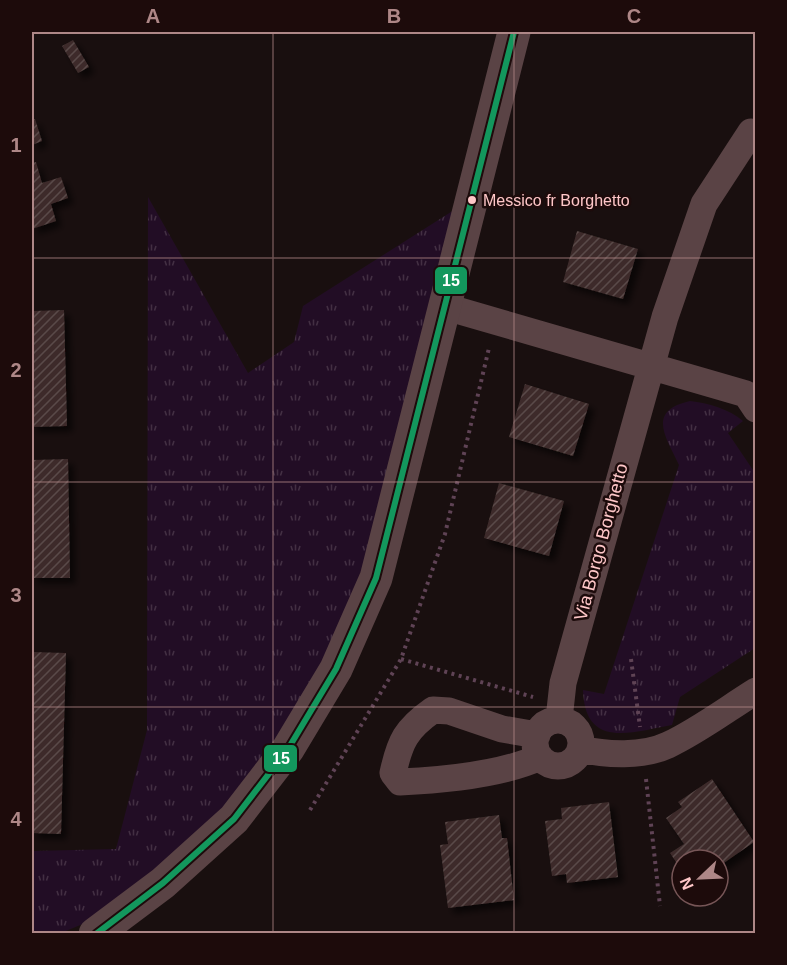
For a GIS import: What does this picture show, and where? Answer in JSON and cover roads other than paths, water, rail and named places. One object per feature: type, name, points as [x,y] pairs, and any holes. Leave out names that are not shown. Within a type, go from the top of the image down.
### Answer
[{"type":"street","points":[[95,933],[163,883],[234,819],[288,749],[336,669],[376,578],[514,32]]},
{"type":"street","name":"Via Borgo Borghetto","points":[[559,712],[563,684],[650,367],[704,204],[751,132]]},
{"type":"street","points":[[446,307],[746,394],[756,409]]},
{"type":"street","points":[[580,749],[597,753],[643,752],[667,746],[756,691]]},
{"type":"street","points":[[559,712],[546,723],[538,746],[518,767],[400,782],[393,773],[398,753],[412,725],[433,710],[449,711],[502,729],[538,746],[554,765],[571,762],[580,749],[581,738],[578,730],[559,712]]},
{"type":"place","name":"Messico fr Borghetto","points":[[472,200]]}]
